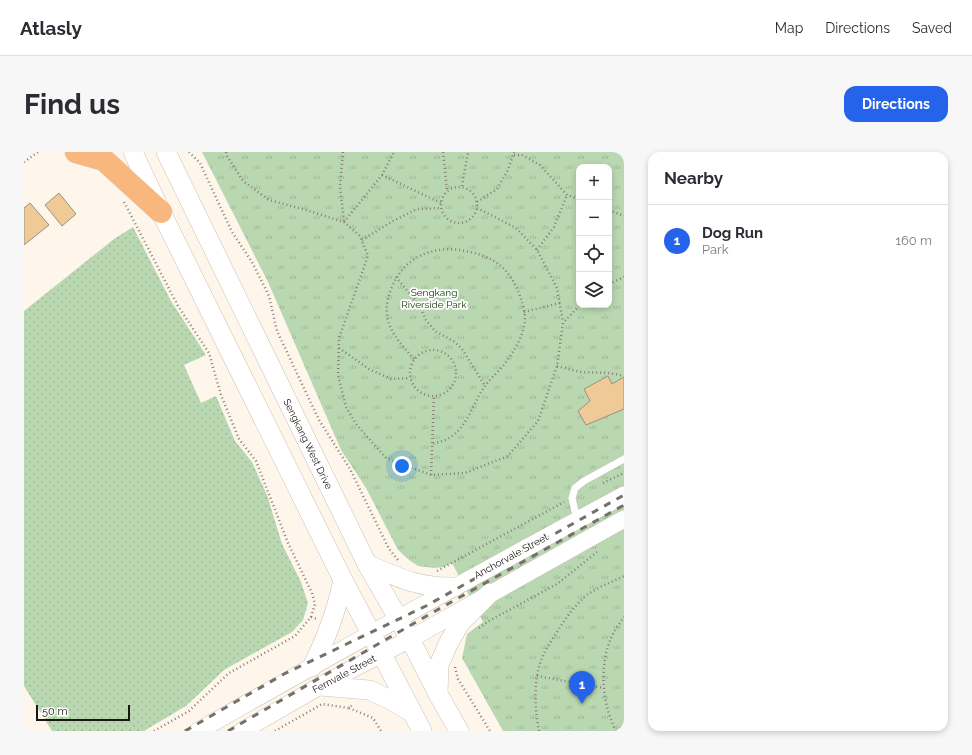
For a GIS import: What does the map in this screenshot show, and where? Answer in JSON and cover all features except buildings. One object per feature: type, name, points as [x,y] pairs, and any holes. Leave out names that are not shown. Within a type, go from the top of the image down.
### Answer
[{"type":"highway","points":[[76,152],[104,160],[160,212]]},
{"type":"main road","points":[[133,152],[160,212],[343,580],[422,731]]},
{"type":"main road","name":"Sengkang West Drive","points":[[166,152],[188,200],[367,564],[410,639],[459,731]]},
{"type":"main road","points":[[367,564],[406,581],[437,587],[454,587]]},
{"type":"main road","points":[[312,667],[324,643],[339,604],[343,580]]},
{"type":"main road","points":[[438,694],[439,665],[448,644],[460,623],[490,593]]},
{"type":"main road","points":[[320,686],[369,690],[390,699],[411,712]]},
{"type":"street","name":"Anchorvale Street","points":[[398,619],[624,495]]},
{"type":"street","points":[[435,598],[446,618],[624,519]]},
{"type":"street","name":"Fernvale Street","points":[[242,731],[320,686],[410,639],[446,618]]},
{"type":"street","points":[[198,731],[398,619]]},
{"type":"lane","points":[[577,520],[572,498],[574,488],[624,459]]},
{"type":"path","points":[[24,162],[38,152]]},
{"type":"path","points":[[189,152],[200,163],[232,232],[252,262],[268,296],[277,331],[319,420],[350,469],[389,549],[397,560],[411,570],[406,581]]},
{"type":"path","points":[[226,152],[243,181],[269,200],[344,222],[360,236],[368,256],[339,338],[338,375],[346,407],[356,424],[386,458],[431,475],[465,473],[508,456],[538,421],[557,366],[563,323],[557,288],[537,250],[516,228],[477,208]]},
{"type":"path","points":[[343,152],[340,186],[344,222]]},
{"type":"path","points":[[344,222],[382,175],[394,152]]},
{"type":"path","points":[[443,152],[447,191]]},
{"type":"path","points":[[462,186],[468,152]]},
{"type":"path","points":[[478,202],[497,189],[504,180],[514,153],[522,155],[540,165],[567,195],[576,198]]},
{"type":"path","points":[[382,175],[441,203]]},
{"type":"path","points":[[462,186],[472,192],[478,202],[477,208],[471,219],[459,223],[447,219],[441,208],[443,196],[447,191],[454,187],[462,186]]},
{"type":"path","points":[[537,250],[554,227],[567,195]]},
{"type":"path","points":[[362,240],[393,221],[418,209],[441,208]]},
{"type":"path","points":[[612,211],[624,216]]},
{"type":"path","points":[[135,221],[178,306],[209,353],[221,395],[239,439],[256,461],[288,544],[312,593],[315,604],[311,617],[296,636],[229,673],[189,711],[154,731]]},
{"type":"path","points":[[414,359],[397,340],[387,320],[386,311],[389,293],[396,277],[402,269],[425,253],[449,248],[466,250],[483,255],[501,266],[516,286],[524,312],[525,325],[510,356],[485,386],[460,428],[449,438],[432,444]]},
{"type":"path","points":[[396,277],[418,305],[426,320],[435,331],[455,342],[462,348],[485,386]]},
{"type":"path","points":[[612,283],[624,277]]},
{"type":"path","points":[[524,312],[560,303]]},
{"type":"path","points":[[563,323],[577,308]]},
{"type":"path","points":[[339,348],[369,370],[391,379],[410,378]]},
{"type":"path","points":[[438,351],[449,357],[453,362],[456,376],[451,388],[440,395],[434,396],[427,396],[416,390],[410,378],[410,368],[414,359],[425,352],[438,351]]},
{"type":"path","points":[[557,366],[580,372],[610,373],[624,376]]},
{"type":"path","points":[[431,475],[434,396]]},
{"type":"path","points":[[598,485],[624,473]]},
{"type":"path","points":[[430,573],[438,571],[572,498]]},
{"type":"path","points":[[539,731],[536,705],[540,662],[552,640],[569,612],[588,595],[624,576]]},
{"type":"path","points":[[311,617],[331,622]]},
{"type":"path","points":[[616,731],[612,724],[604,688],[604,660],[611,637],[624,617]]},
{"type":"path","points":[[454,665],[458,680],[490,731]]},
{"type":"path","points":[[538,676],[604,688]]},
{"type":"path","points":[[349,708],[373,718],[381,731]]},
{"type":"green space","name":"Sengkang Riverside Park","points":[[202,152],[624,152],[624,731],[503,731],[462,658],[467,634],[483,622],[452,563],[444,567],[434,568],[418,566],[398,550],[366,488],[341,450],[268,282]]},
{"type":"green space","points":[[133,227],[171,301],[206,355],[184,365],[201,403],[216,396],[235,441],[252,462],[267,495],[282,544],[301,582],[308,603],[303,620],[292,632],[224,670],[186,706],[144,731],[52,731],[24,686],[24,311],[114,239]]},
{"type":"railway","points":[[185,731],[284,674],[426,606],[624,495]]},
{"type":"railway","points":[[228,731],[430,614],[624,505]]},
{"type":"place","name":"Dog Run","points":[[582,704]]}]
